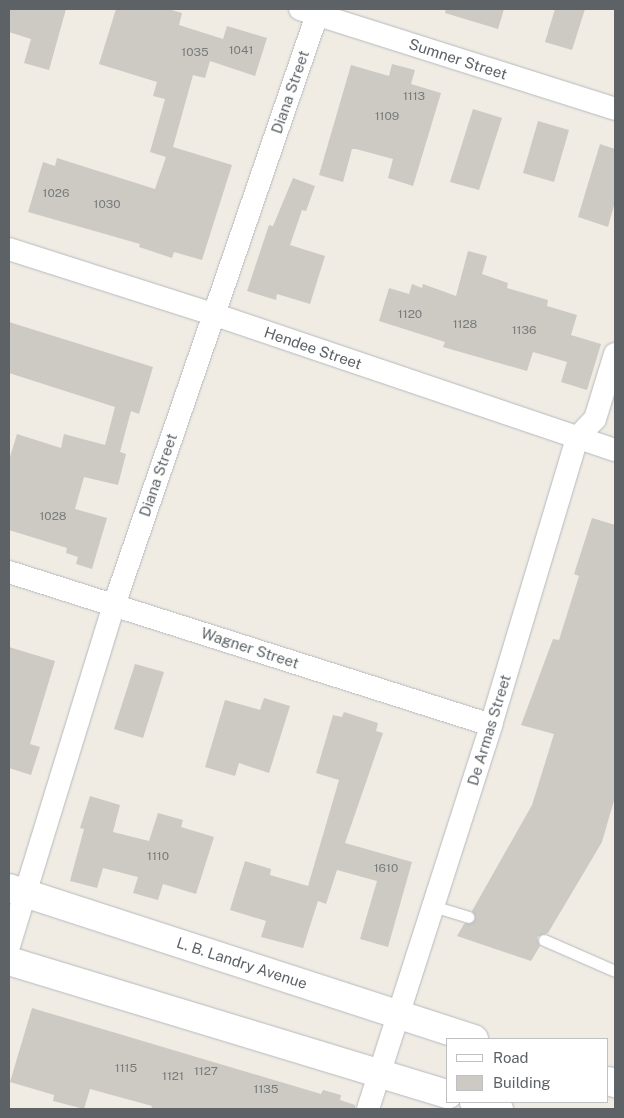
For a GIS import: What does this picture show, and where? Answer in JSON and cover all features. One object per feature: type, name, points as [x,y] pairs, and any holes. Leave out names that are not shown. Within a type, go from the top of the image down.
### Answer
[{"type":"street","name":"Sumner Street","points":[[312,11],[615,109]]},
{"type":"street","name":"Diana Street","points":[[9,946],[17,890],[213,314],[312,11]]},
{"type":"street","name":"Hendee Street","points":[[9,249],[213,314],[615,450]]},
{"type":"street","name":"De Armas Street","points":[[368,1109],[491,725],[578,438],[595,419],[615,354]]},
{"type":"street","name":"Wagner Street","points":[[9,572],[491,725]]},
{"type":"street","name":"L. B. Landry Avenue","points":[[17,890],[471,1038]]},
{"type":"street","points":[[9,961],[446,1093]]},
{"type":"street","points":[[478,1103],[499,1109]]},
{"type":"lane","points":[[433,906],[468,917]]},
{"type":"lane","points":[[544,940],[615,970]]},
{"type":"building","points":[[9,9],[66,9],[49,70],[24,63],[31,39],[9,32]]},
{"type":"building","points":[[116,9],[168,9],[182,13],[179,25],[223,39],[227,26],[267,38],[255,76],[210,61],[205,78],[193,75],[173,147],[232,165],[202,260],[174,252],[172,258],[139,247],[140,244],[28,212],[43,162],[55,166],[57,158],[155,189],[166,157],[150,152],[165,99],[153,96],[157,82],[99,64]]},
{"type":"building","points":[[446,9],[504,9],[498,29],[445,13]]},
{"type":"building","points":[[555,9],[585,9],[572,50],[545,42]]},
{"type":"building","points":[[392,64],[415,70],[411,84],[441,93],[413,186],[388,178],[393,159],[356,149],[352,149],[343,182],[319,175],[351,65],[389,76]]},
{"type":"building","points":[[473,109],[502,118],[479,190],[450,182]]},
{"type":"building","points":[[538,121],[569,130],[554,182],[523,173]]},
{"type":"building","points":[[600,144],[615,149],[615,202],[608,227],[578,217]]},
{"type":"building","points":[[293,178],[315,186],[306,211],[302,210],[290,245],[325,256],[310,304],[277,294],[276,300],[247,291],[269,225],[273,226]]},
{"type":"building","points":[[468,251],[487,256],[482,274],[508,283],[507,288],[548,300],[547,306],[577,315],[571,335],[601,344],[587,390],[561,382],[567,362],[533,352],[527,371],[443,347],[445,342],[379,321],[389,288],[409,294],[412,284],[422,288],[423,284],[456,296]]},
{"type":"building","points":[[9,322],[153,367],[139,414],[131,411],[120,452],[126,454],[118,485],[84,477],[75,509],[107,518],[92,569],[76,564],[78,557],[66,553],[67,548],[9,530],[9,460],[17,434],[61,448],[64,434],[105,445],[115,407],[9,373]]},
{"type":"building","points":[[592,518],[615,525],[615,797],[602,842],[548,933],[537,937],[540,946],[531,961],[457,936],[464,924],[475,920],[472,911],[532,805],[554,734],[521,725],[553,639],[559,640],[579,576],[574,574]]},
{"type":"building","points":[[9,647],[55,661],[30,744],[40,747],[31,775],[9,768]]},
{"type":"building","points":[[135,664],[164,672],[143,738],[114,729]]},
{"type":"building","points":[[264,698],[290,706],[269,773],[239,763],[235,776],[205,767],[225,700],[260,710]]},
{"type":"building","points":[[344,712],[378,723],[376,731],[383,733],[345,843],[412,862],[388,947],[360,939],[377,881],[337,870],[326,904],[318,901],[303,948],[261,937],[266,921],[230,910],[245,861],[271,869],[270,875],[308,886],[339,780],[316,773],[333,715],[342,717]]},
{"type":"building","points":[[90,796],[120,805],[113,832],[149,841],[158,813],[183,820],[181,827],[214,837],[196,894],[163,884],[158,900],[133,893],[138,877],[103,868],[97,888],[70,881],[84,829],[80,828]]},
{"type":"building","points":[[32,1008],[321,1094],[323,1090],[341,1095],[340,1100],[355,1105],[355,1109],[151,1109],[152,1106],[90,1089],[84,1109],[53,1101],[54,1095],[10,1082]]}]
